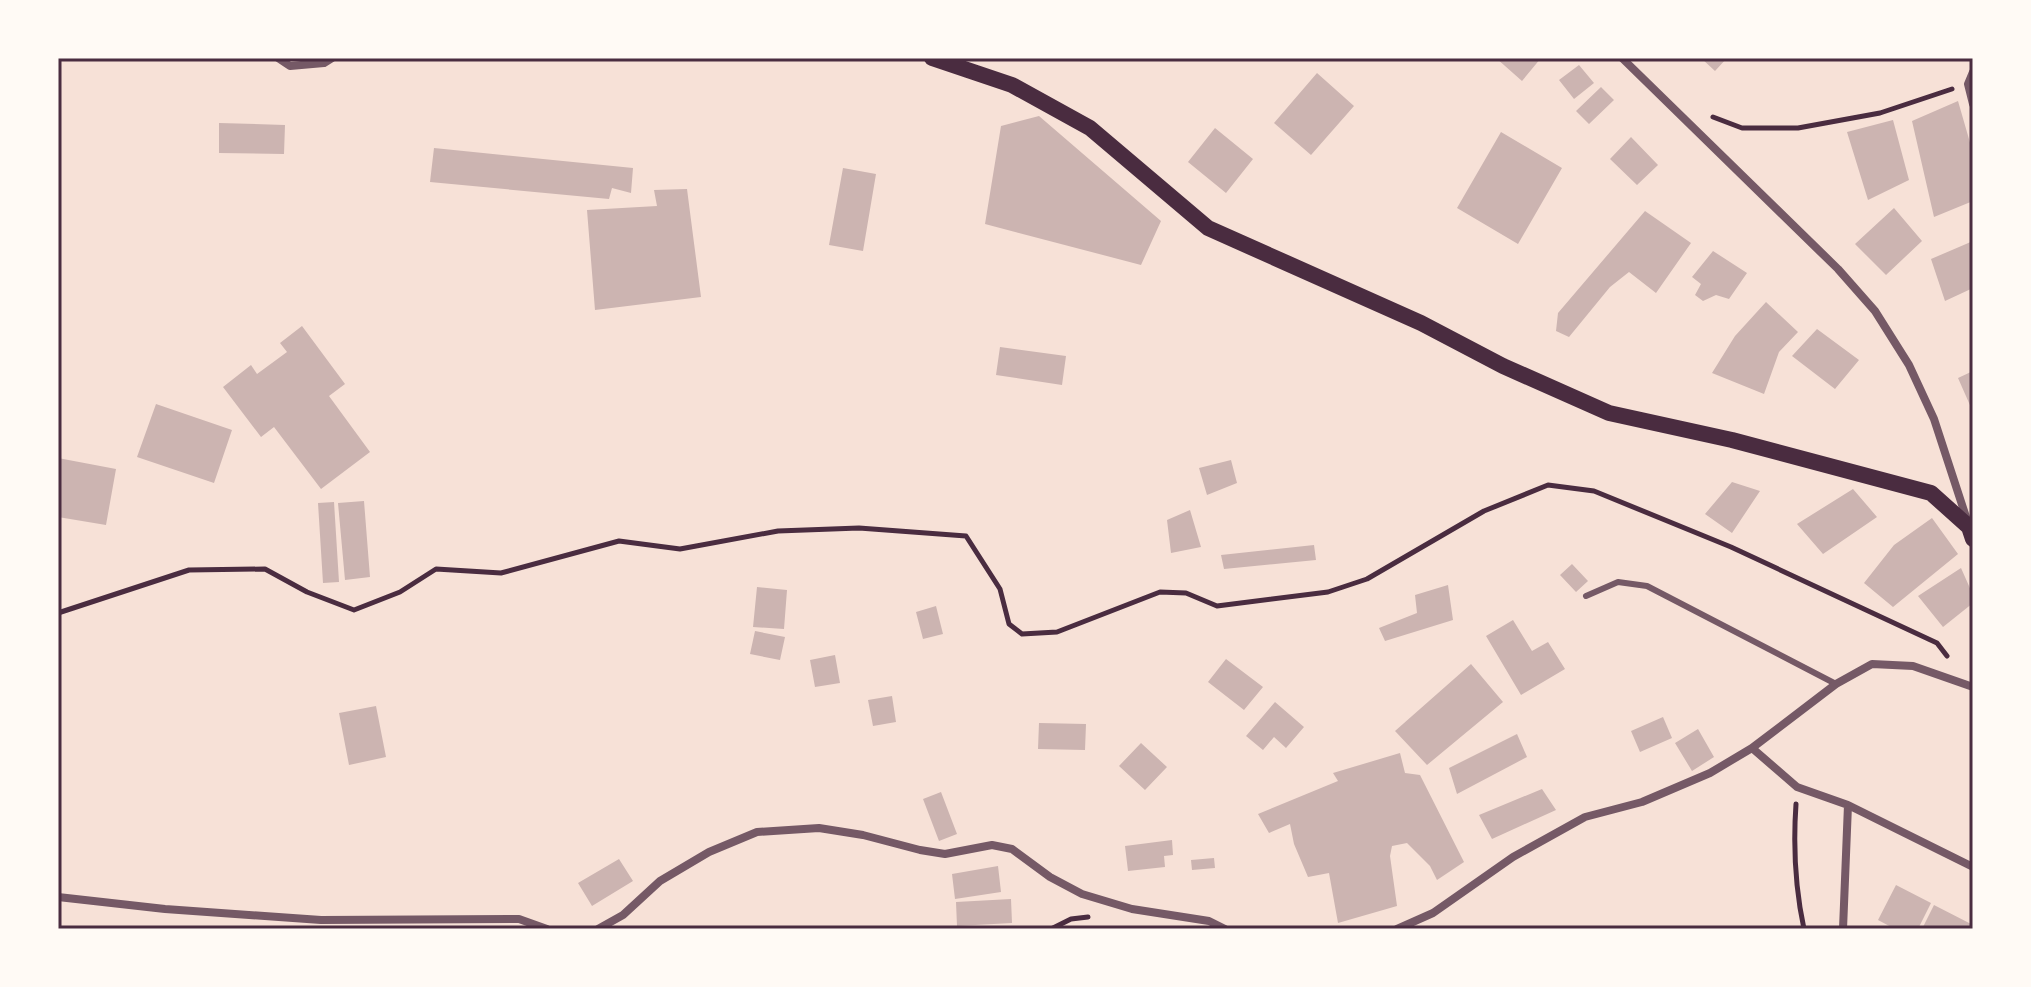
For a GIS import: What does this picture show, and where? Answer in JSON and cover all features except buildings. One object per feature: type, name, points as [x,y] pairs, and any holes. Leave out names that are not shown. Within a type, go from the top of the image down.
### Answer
[{"type":"main road","points":[[932,58],[1012,85],[1090,128],[1208,228],[1421,323],[1516,372],[1609,413],[1732,440],[1931,493],[1971,533]]},
{"type":"street","points":[[278,58],[290,66],[324,63],[332,58]]},
{"type":"street","points":[[1622,58],[1838,269],[1875,311],[1909,365],[1934,419],[1971,533]]},
{"type":"street","points":[[1973,72],[1968,84],[1973,104]]},
{"type":"street","points":[[1397,929],[1433,913],[1513,857],[1585,817],[1642,802],[1710,773],[1752,748],[1836,684],[1872,664],[1913,666],[1969,685]]},
{"type":"street","points":[[1752,748],[1797,787],[1848,805],[1973,867]]},
{"type":"street","points":[[1843,929],[1848,805]]},
{"type":"street","points":[[598,929],[623,915],[660,881],[709,852],[757,832],[819,828],[945,854],[992,845],[1012,849],[1050,877],[1082,894],[1132,909],[1209,921],[1225,929]]},
{"type":"street","points":[[58,897],[165,909],[321,920],[519,919],[547,929]]},
{"type":"lane","points":[[1586,596],[1618,582],[1647,586],[1836,684]]},
{"type":"path","points":[[1713,116],[1742,128],[1798,128],[1880,113],[1968,84]]},
{"type":"path","points":[[58,613],[189,570],[265,569],[307,592],[354,610],[400,592],[436,569],[501,573],[619,541],[680,549],[778,531],[859,528],[966,536],[1000,589],[1009,624],[1022,634],[1057,632],[1160,592],[1186,593],[1217,606],[1328,592],[1367,579],[1484,511],[1548,485],[1594,491],[1731,547],[1937,643],[1969,685]]},
{"type":"path","points":[[1797,787],[1794,840],[1797,898],[1804,929]]}]
